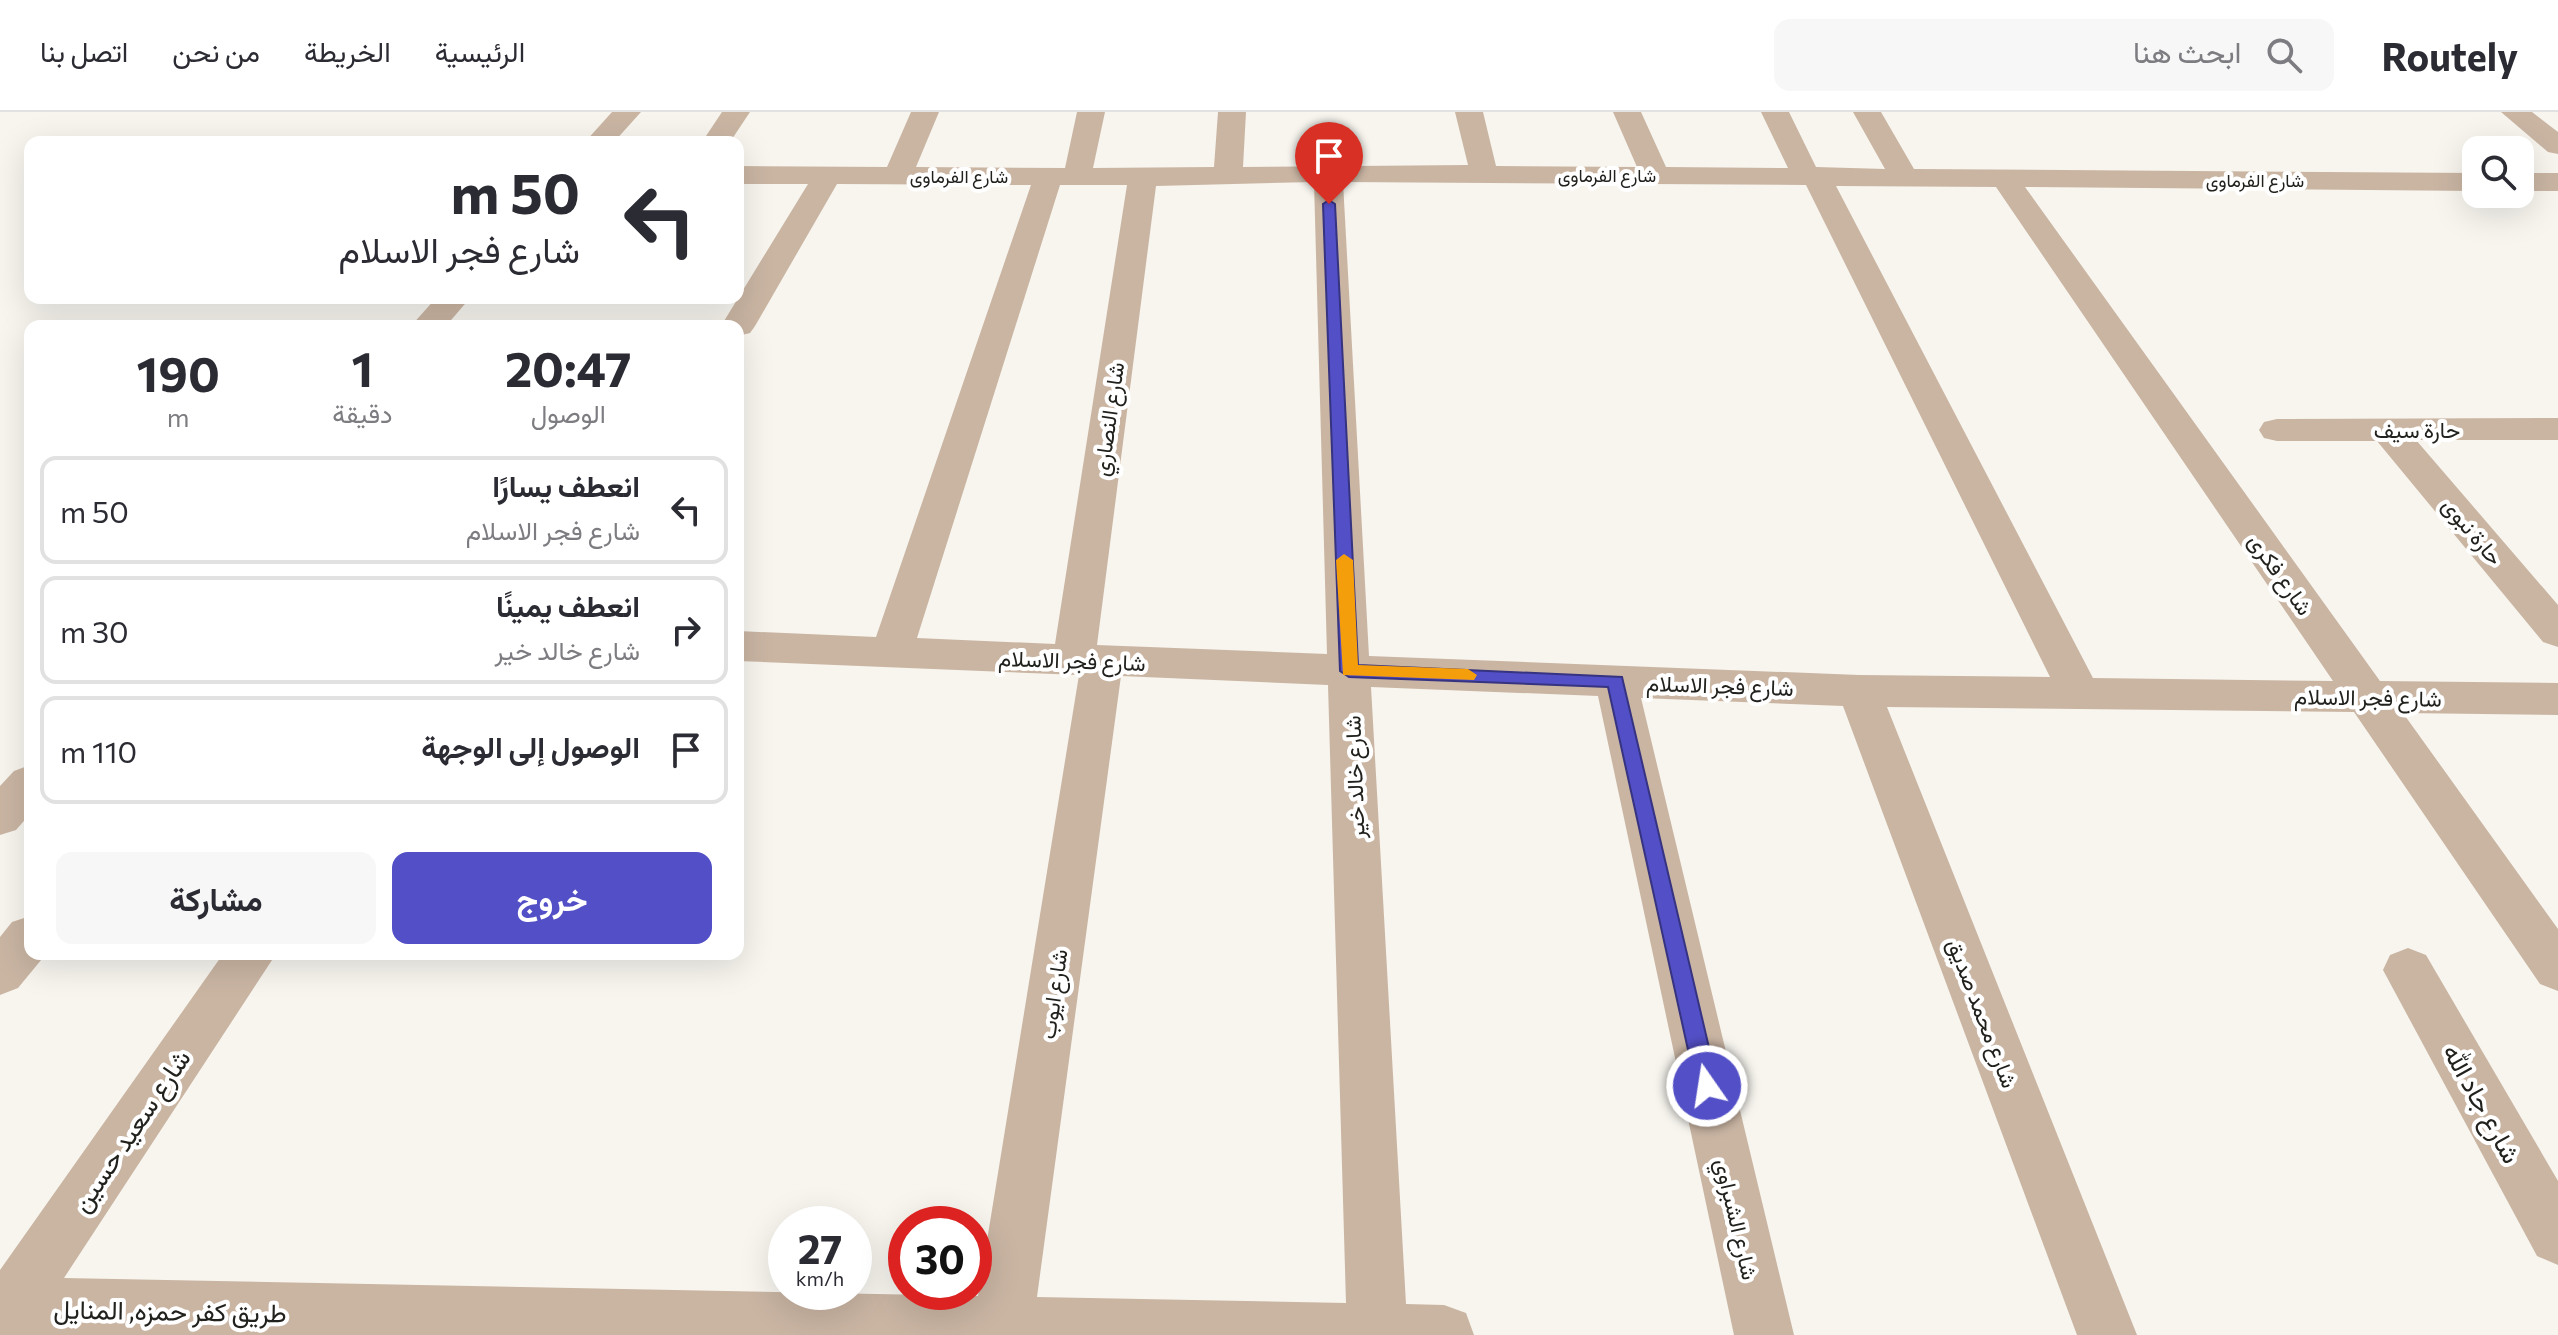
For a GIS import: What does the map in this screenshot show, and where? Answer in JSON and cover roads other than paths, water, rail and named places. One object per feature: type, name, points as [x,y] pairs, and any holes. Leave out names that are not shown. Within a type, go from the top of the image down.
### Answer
[{"type":"street","points":[[605,136],[627,112]]},
{"type":"street","points":[[720,136],[736,112]]},
{"type":"street","points":[[898,176],[925,112]]},
{"type":"street","points":[[892,652],[1062,177],[1091,112]]},
{"type":"street","points":[[1228,176],[1232,112]]},
{"type":"street","points":[[1469,112],[1484,174]]},
{"type":"street","points":[[1627,112],[1655,175]]},
{"type":"street","points":[[1775,112],[2080,694]]},
{"type":"street","points":[[1867,112],[1904,177]]},
{"type":"street","points":[[2515,112],[2558,146]]},
{"type":"street","name":"شارع الفرماوى","points":[[744,175],[1143,177],[1328,173],[2462,182]]},
{"type":"street","name":"شارع خالد خير","points":[[1328,173],[1349,671],[1341,1334]]},
{"type":"street","points":[[742,320],[828,175]]},
{"type":"street","name":"شارع النصاري","points":[[1088,661],[1143,177]]},
{"type":"street","name":"شارع فكرى","points":[[2004,178],[2558,969]]},
{"type":"street","points":[[2534,182],[2558,182]]},
{"type":"street","points":[[434,320],[448,304]]},
{"type":"street","name":"حارة نبوى","points":[[2387,429],[2558,632]]},
{"type":"street","name":"حارة سيف","points":[[2277,430],[2558,429]]},
{"type":"street","name":"شارع فجر الاسلام","points":[[744,646],[1859,691],[2558,699]]},
{"type":"street","name":"شارع ايوب","points":[[1014,1329],[1088,661]]},
{"type":"street","name":"شارع الشبراوي","points":[[1616,681],[1764,1335]]},
{"type":"street","name":"شارع محمد صديق","points":[[1859,691],[2107,1335]]},
{"type":"street","points":[[0,817],[24,790]]},
{"type":"street","points":[[0,973],[24,944]]},
{"type":"street","name":"شارع سعيد حسين","points":[[5,1307],[247,960]]},
{"type":"street","name":"شارع جاد الله","points":[[2408,970],[2558,1236]]},
{"type":"street","name":"طريق كفر حمزه, المنايل","points":[[5,1307],[342,1324],[1444,1335]]}]
